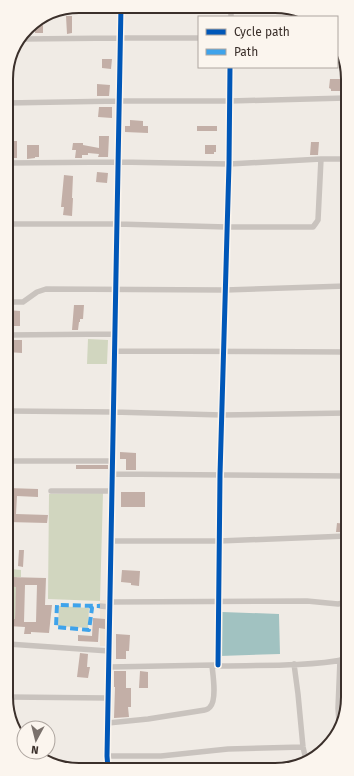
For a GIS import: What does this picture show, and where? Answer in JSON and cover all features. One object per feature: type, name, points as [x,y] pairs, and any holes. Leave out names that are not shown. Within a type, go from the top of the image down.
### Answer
[{"type":"street","points":[[108,763],[121,13]]},
{"type":"street","points":[[27,39],[198,38]]},
{"type":"street","points":[[218,665],[220,475],[229,164],[230,68]]},
{"type":"street","points":[[13,102],[230,101],[341,98]]},
{"type":"street","points":[[13,224],[313,227],[318,220],[321,159]]},
{"type":"street","points":[[13,163],[118,162],[229,164],[341,159]]},
{"type":"street","points":[[13,302],[24,302],[37,292],[46,290],[225,290],[341,286]]},
{"type":"street","points":[[13,335],[115,334]]},
{"type":"street","points":[[114,351],[341,352]]},
{"type":"street","points":[[13,411],[222,415],[341,414]]},
{"type":"street","points":[[13,461],[112,461]]},
{"type":"street","points":[[112,474],[341,476]]},
{"type":"street","points":[[51,491],[112,491]]},
{"type":"street","points":[[111,541],[219,541],[341,536]]},
{"type":"street","points":[[100,606],[110,604],[307,601],[341,603]]},
{"type":"street","points":[[13,644],[109,651]]},
{"type":"street","points":[[212,666],[294,664],[340,660],[339,714]]},
{"type":"street","points":[[294,664],[305,756]]},
{"type":"street","points":[[212,666],[218,665]]},
{"type":"street","points":[[109,667],[218,665]]},
{"type":"street","points":[[108,723],[148,719],[205,710],[213,703],[212,666]]},
{"type":"street","points":[[13,697],[108,698]]},
{"type":"street","points":[[107,756],[161,756],[228,749],[303,747]]},
{"type":"green space","points":[[88,339],[108,340],[107,364],[87,364]]},
{"type":"green space","points":[[103,493],[100,601],[48,599],[49,494]]},
{"type":"green space","points":[[13,569],[21,570],[21,577],[17,577],[15,619],[13,619]]},
{"type":"green space","points":[[59,606],[89,608],[88,628],[58,626]]},
{"type":"shaded area","points":[[100,600],[108,600],[107,646],[100,646]]},
{"type":"water","points":[[222,612],[279,614],[280,654],[220,656]]},
{"type":"building","points":[[66,16],[72,16],[72,33],[67,34]]},
{"type":"building","points":[[43,24],[43,33],[35,33],[35,29]]},
{"type":"building","points":[[102,59],[112,59],[111,69],[102,68]]},
{"type":"building","points":[[330,79],[341,79],[340,91],[331,91],[329,88]]},
{"type":"building","points":[[97,84],[110,85],[109,96],[97,96]]},
{"type":"building","points":[[99,107],[112,107],[112,118],[98,117]]},
{"type":"building","points":[[130,120],[143,121],[143,126],[148,126],[148,133],[125,132],[125,126],[130,126]]},
{"type":"building","points":[[197,126],[217,126],[217,131],[197,131]]},
{"type":"building","points":[[99,136],[109,136],[108,157],[98,157],[99,154],[88,153],[88,155],[82,155],[82,158],[75,158],[76,150],[72,150],[73,143],[83,143],[83,145],[99,148]]},
{"type":"building","points":[[13,141],[17,141],[17,158],[13,158]]},
{"type":"building","points":[[311,142],[319,142],[318,155],[310,155]]},
{"type":"building","points":[[27,145],[39,145],[39,157],[27,159]]},
{"type":"building","points":[[205,145],[216,145],[216,152],[214,152],[214,154],[205,154]]},
{"type":"building","points":[[97,172],[108,173],[107,183],[96,182]]},
{"type":"building","points":[[64,175],[73,176],[72,216],[63,215],[64,207],[61,207]]},
{"type":"building","points":[[74,305],[84,305],[83,319],[80,319],[78,330],[72,330]]},
{"type":"building","points":[[13,310],[20,311],[20,326],[13,326]]},
{"type":"building","points":[[13,340],[22,340],[22,353],[13,352]]},
{"type":"building","points":[[120,452],[136,453],[136,470],[126,470],[126,459],[120,459]]},
{"type":"building","points":[[76,465],[108,465],[108,469],[76,469]]},
{"type":"building","points":[[13,488],[38,489],[38,497],[17,496],[16,514],[48,515],[47,523],[13,522]]},
{"type":"building","points":[[121,492],[145,492],[145,507],[121,507]]},
{"type":"building","points":[[337,523],[341,523],[341,532],[336,532]]},
{"type":"building","points":[[19,550],[24,550],[23,567],[18,566]]},
{"type":"building","points":[[122,570],[140,571],[139,586],[121,582]]},
{"type":"building","points":[[13,577],[46,578],[45,605],[52,605],[49,633],[31,632],[31,634],[24,634],[25,627],[13,626],[13,619],[15,619],[16,587],[13,587]],"holes":[[[25,585],[37,585],[36,622],[24,622]]]},
{"type":"building","points":[[93,618],[105,619],[105,629],[99,628],[98,642],[78,641],[78,635],[92,636]]},
{"type":"building","points":[[116,634],[130,635],[129,651],[126,651],[126,659],[116,659]]},
{"type":"building","points":[[80,653],[88,654],[87,667],[90,667],[88,678],[77,677]]},
{"type":"building","points":[[114,671],[126,671],[126,688],[131,688],[131,707],[128,707],[129,717],[114,718]]},
{"type":"building","points":[[140,671],[148,672],[148,688],[139,688]]},
{"type":"marked path","points":[[90,606],[92,608],[89,630],[56,627],[57,605],[100,606]]},
{"type":"cycle path","points":[[108,763],[121,13]]},
{"type":"cycle path","points":[[218,665],[220,475],[229,164],[230,68]]}]
